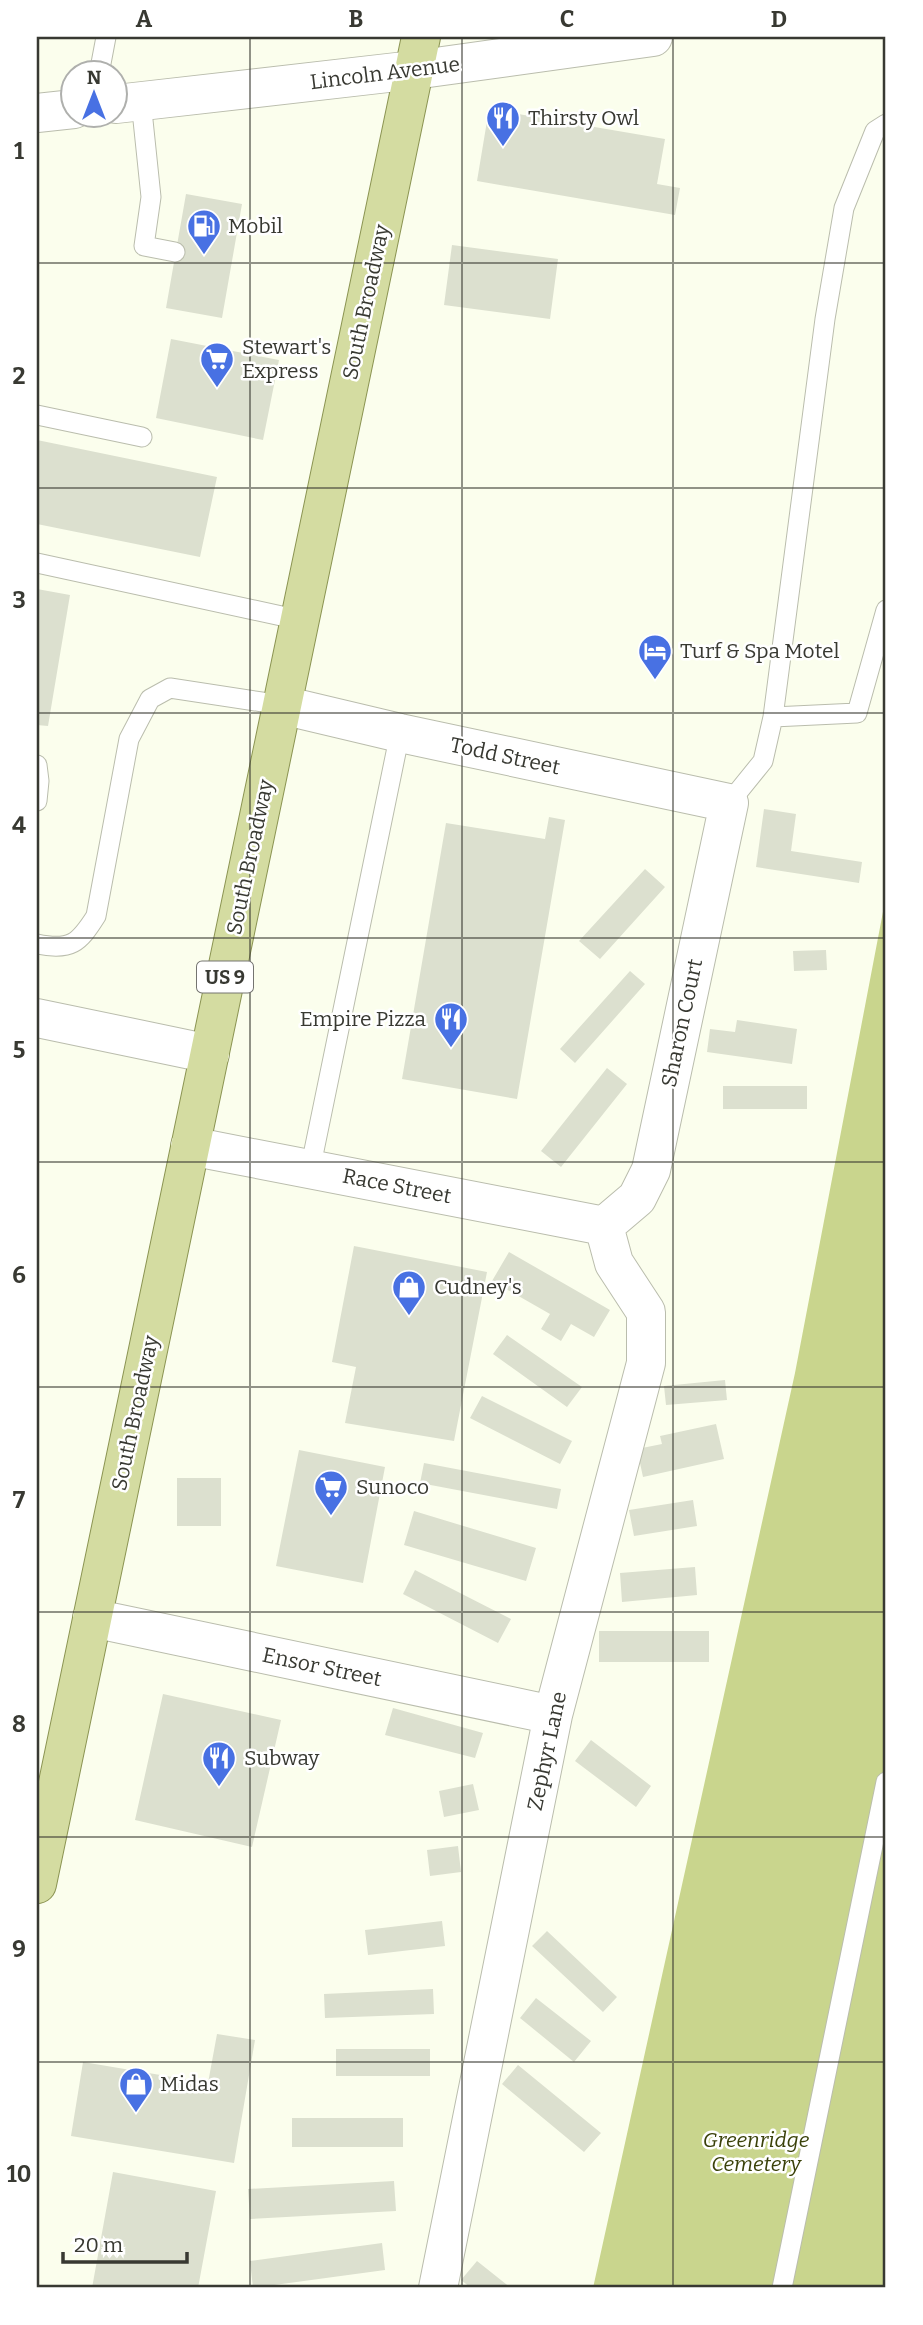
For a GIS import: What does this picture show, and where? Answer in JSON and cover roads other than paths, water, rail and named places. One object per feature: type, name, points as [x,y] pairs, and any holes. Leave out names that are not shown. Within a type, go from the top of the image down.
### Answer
[{"type":"main road","name":"South Broadway","points":[[37,1884],[417,53]]},
{"type":"street","name":"Lincoln Avenue","points":[[130,102],[417,53],[653,37]]},
{"type":"street","points":[[37,113],[60,111]]},
{"type":"street","name":"Todd Street","points":[[282,705],[729,803]]},
{"type":"street","name":"Sharon Court","points":[[604,1226],[637,1198],[651,1170],[729,803]]},
{"type":"street","points":[[37,1018],[209,1054]]},
{"type":"street","name":"Race Street","points":[[190,1146],[604,1226]]},
{"type":"street","name":"Zephyr Lane","points":[[438,2288],[553,1715],[646,1363],[646,1312],[614,1263],[604,1226]]},
{"type":"street","name":"Ensor Street","points":[[92,1618],[553,1715]]},
{"type":"lane","points":[[102,60],[106,37]]},
{"type":"lane","points":[[130,110],[151,197],[144,246],[176,252]]},
{"type":"lane","points":[[729,803],[763,761],[773,717],[825,319],[844,208],[875,131],[886,124]]},
{"type":"lane","points":[[37,415],[142,437]]},
{"type":"lane","points":[[37,563],[300,620]]},
{"type":"lane","points":[[773,717],[857,713],[886,610]]},
{"type":"lane","points":[[37,944],[68,946],[83,937],[96,916],[129,739],[149,699],[170,688],[282,705]]},
{"type":"lane","points":[[310,1170],[400,733]]},
{"type":"lane","points":[[37,765],[37,801]]},
{"type":"lane","points":[[782,2288],[886,1782]]},
{"type":"place","name":"Thirsty Owl","points":[[503,148]]},
{"type":"place","name":"Mobil","points":[[204,256]]},
{"type":"place","name":"Stewart's Express","points":[[217,389]]},
{"type":"place","name":"Turf & Spa Motel","points":[[655,681]]},
{"type":"place","name":"Empire Pizza","points":[[451,1049]]},
{"type":"place","name":"Cudney's","points":[[409,1317]]},
{"type":"place","name":"Sunoco","points":[[331,1517]]},
{"type":"place","name":"Subway","points":[[219,1788]]},
{"type":"place","name":"Midas","points":[[136,2114]]},
{"type":"park label","name":"Greenridge Cemetery","points":[[756,2152]]}]
